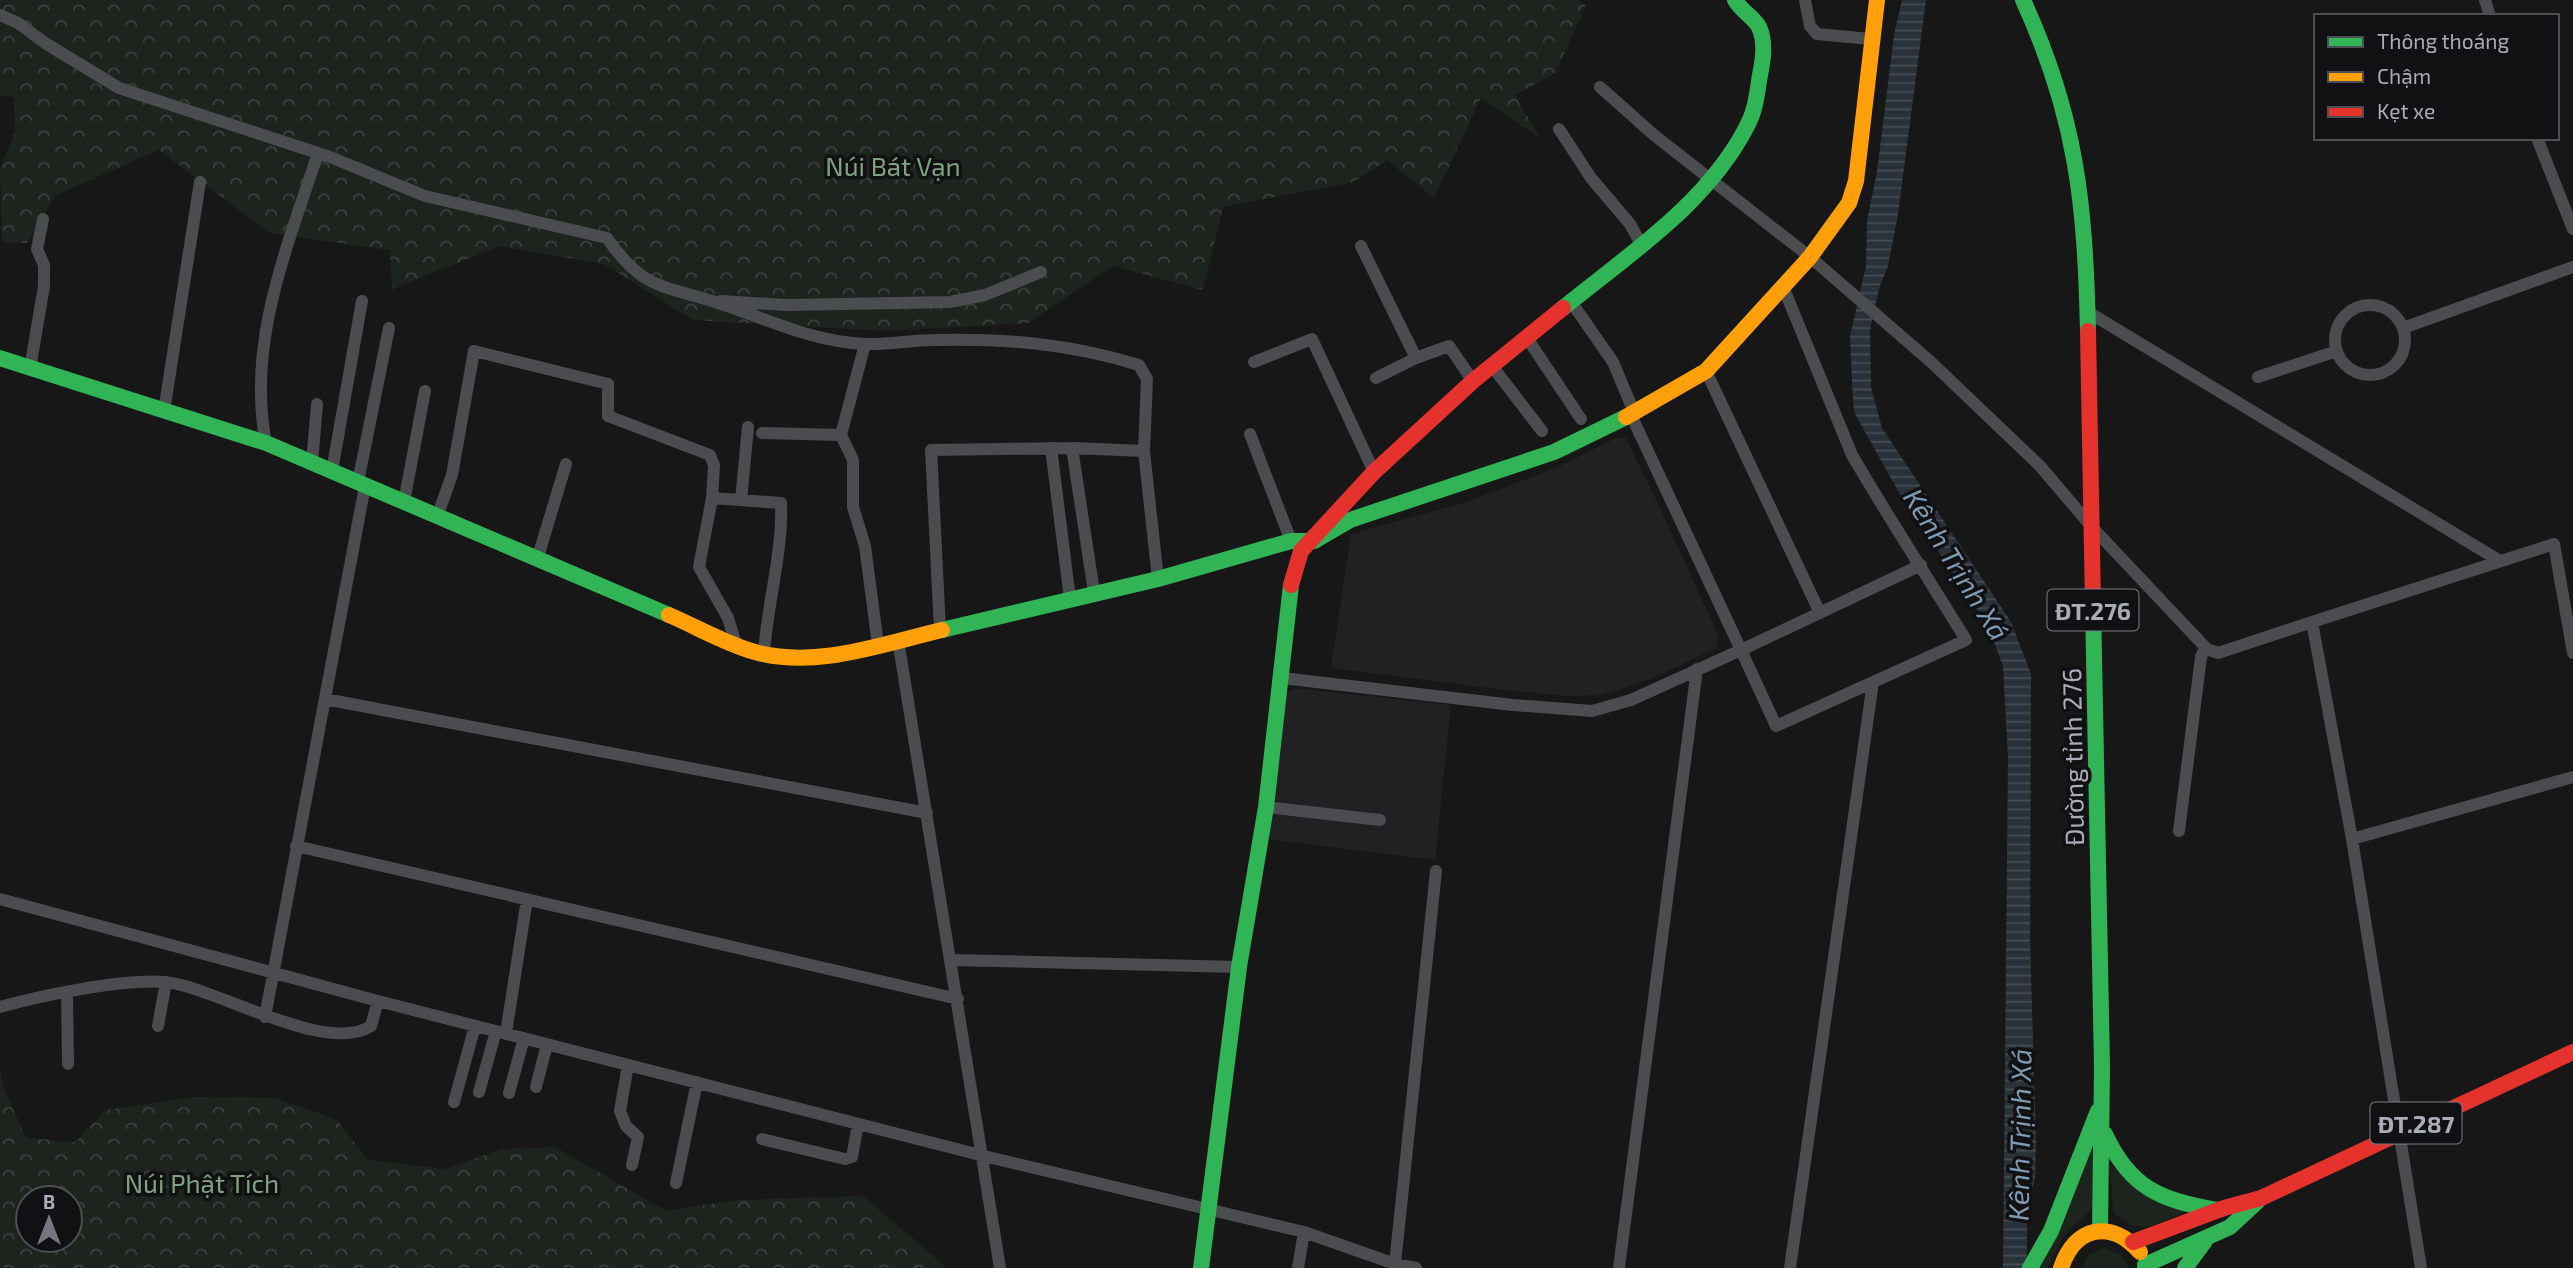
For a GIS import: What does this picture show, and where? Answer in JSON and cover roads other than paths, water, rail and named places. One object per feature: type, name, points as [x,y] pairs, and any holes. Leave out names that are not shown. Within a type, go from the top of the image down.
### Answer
[{"type":"main road","points":[[1201,1268],[1239,967],[1266,807],[1292,580],[1301,551],[1374,472],[1473,381],[1676,216],[1711,180],[1747,127],[1755,107],[1764,51],[1759,26],[1741,11],[1735,0]]},
{"type":"main road","points":[[0,358],[266,443],[736,644],[764,653],[832,656],[1157,579],[1291,541],[1309,542],[1350,520],[1554,452],[1633,414],[1706,371],[1784,289],[1843,214],[1853,191],[1877,0]]},
{"type":"main road","name":"Đường tỉnh 276","points":[[2023,0],[2040,38],[2072,128],[2086,233],[2102,1100],[2100,1230]]},
{"type":"main road","name":"ĐT.287","points":[[2133,1242],[2218,1210],[2261,1198],[2400,1130],[2573,1052]]},
{"type":"main road","points":[[2030,1268],[2051,1231],[2102,1100]]},
{"type":"main road","points":[[2102,1127],[2115,1157],[2142,1187],[2161,1198],[2218,1210]]},
{"type":"main road","name":"ĐT.287","points":[[2145,1267],[2230,1227],[2261,1198]]},
{"type":"main road","points":[[2061,1268],[2072,1244],[2087,1233],[2100,1230],[2118,1233],[2133,1242],[2145,1267]]},
{"type":"main road","points":[[2185,1268],[2207,1237]]},
{"type":"street","points":[[1805,0],[1810,26],[1817,34],[1870,39]]},
{"type":"street","points":[[0,15],[18,23],[119,88],[318,153],[425,196],[607,238],[622,259],[648,282],[714,302],[790,331],[865,344],[962,339],[1028,341],[1088,350],[1139,365],[1147,379],[1144,451],[1157,579]]},
{"type":"street","points":[[1600,86],[1882,318],[2040,466],[2091,526],[2205,648],[2218,653],[2554,544],[2573,653]]},
{"type":"street","points":[[1559,129],[1591,178],[1630,224],[1641,244]]},
{"type":"street","points":[[2538,140],[2573,229]]},
{"type":"street","points":[[266,443],[261,419],[264,348],[273,290],[318,153]]},
{"type":"street","points":[[164,411],[200,182]]},
{"type":"street","points":[[30,369],[44,286],[44,265],[37,248],[43,219]]},
{"type":"street","points":[[1362,246],[1416,358]]},
{"type":"street","points":[[2403,328],[2573,267]]},
{"type":"street","points":[[714,302],[747,300],[786,305],[950,302],[985,295],[1041,272]]},
{"type":"street","points":[[1572,303],[1613,362],[1633,414],[1776,726],[1966,640],[1852,454],[1784,289]]},
{"type":"street","points":[[332,471],[362,301]]},
{"type":"street","points":[[2377,306],[2388,310],[2403,328],[2404,350],[2399,360],[2382,373],[2360,374],[2350,369],[2337,351],[2337,327],[2353,309],[2377,306]]},
{"type":"street","points":[[2088,312],[2500,561]]},
{"type":"street","points":[[265,1017],[325,699],[389,328]]},
{"type":"street","points":[[1527,338],[1581,419]]},
{"type":"street","points":[[1254,362],[1312,339],[1374,472]]},
{"type":"street","points":[[865,344],[841,435],[853,460],[853,507],[865,546],[878,645]]},
{"type":"street","points":[[1376,379],[1416,358],[1449,346],[1473,381]]},
{"type":"street","points":[[437,517],[452,475],[474,351],[608,384],[608,416],[710,454],[714,465],[712,498],[699,567],[728,618],[736,644]]},
{"type":"street","points":[[2258,377],[2337,351]]},
{"type":"street","points":[[1492,366],[1542,431]]},
{"type":"street","points":[[1706,371],[1819,613]]},
{"type":"street","points":[[404,502],[425,391]]},
{"type":"street","points":[[312,463],[317,404]]},
{"type":"street","points":[[741,500],[748,427]]},
{"type":"street","points":[[762,433],[841,435]]},
{"type":"street","points":[[1250,434],[1291,541]]},
{"type":"street","points":[[1051,448],[1070,599]]},
{"type":"street","points":[[940,630],[931,450],[1072,448],[1144,451]]},
{"type":"street","points":[[1072,448],[1094,592]]},
{"type":"street","points":[[537,560],[566,464]]},
{"type":"street","points":[[712,498],[781,503],[781,521],[766,612],[764,653]]},
{"type":"street","points":[[1282,678],[1577,711],[1615,706],[1921,565]]},
{"type":"street","points":[[2312,622],[2352,839],[2421,1268]]},
{"type":"street","points":[[898,640],[984,1156],[1000,1268]]},
{"type":"street","points":[[2179,831],[2201,657],[2205,648]]},
{"type":"street","points":[[1619,1268],[1698,669]]},
{"type":"street","points":[[1790,1268],[1873,682]]},
{"type":"street","points":[[325,699],[927,813]]},
{"type":"street","points":[[2352,839],[2573,777]]},
{"type":"street","points":[[1266,807],[1380,820]]},
{"type":"street","points":[[296,846],[958,999]]},
{"type":"street","points":[[1395,1264],[1436,871]]},
{"type":"street","points":[[0,899],[272,974],[858,1124],[1304,1232],[1395,1264],[1416,1268]]},
{"type":"street","points":[[480,1093],[501,1032],[527,899]]},
{"type":"street","points":[[952,960],[1239,967]]},
{"type":"street","points":[[0,1007],[67,993],[166,982],[197,990],[265,1017],[339,1033],[362,1032],[371,1026],[378,1001]]},
{"type":"street","points":[[158,1026],[166,982]]},
{"type":"street","points":[[67,993],[68,1063]]},
{"type":"street","points":[[454,1102],[475,1026]]},
{"type":"street","points":[[509,1093],[524,1038]]},
{"type":"street","points":[[536,1087],[547,1044]]},
{"type":"street","points":[[628,1065],[620,1111],[626,1126],[638,1137],[632,1164]]},
{"type":"street","points":[[676,1183],[697,1082]]},
{"type":"street","points":[[762,1139],[845,1159],[852,1157],[858,1124]]},
{"type":"street","points":[[1298,1268],[1304,1232]]},
{"type":"water","name":"Kênh Trịnh Xá","points":[[1902,0],[1926,0],[1898,214],[1888,266],[1879,288],[1870,330],[1871,387],[1882,428],[2011,622],[2031,674],[2030,940],[2036,1142],[2035,1178],[2027,1207],[2027,1268],[2003,1268],[2008,757],[2003,666],[1988,626],[1897,489],[1854,412],[1850,336],[1866,266],[1867,220],[1877,172],[1894,35]]},
{"type":"park label","name":"Núi Bát Vạn","points":[[893,165]]},
{"type":"park label","name":"Núi Phật Tích","points":[[202,1182]]}]
